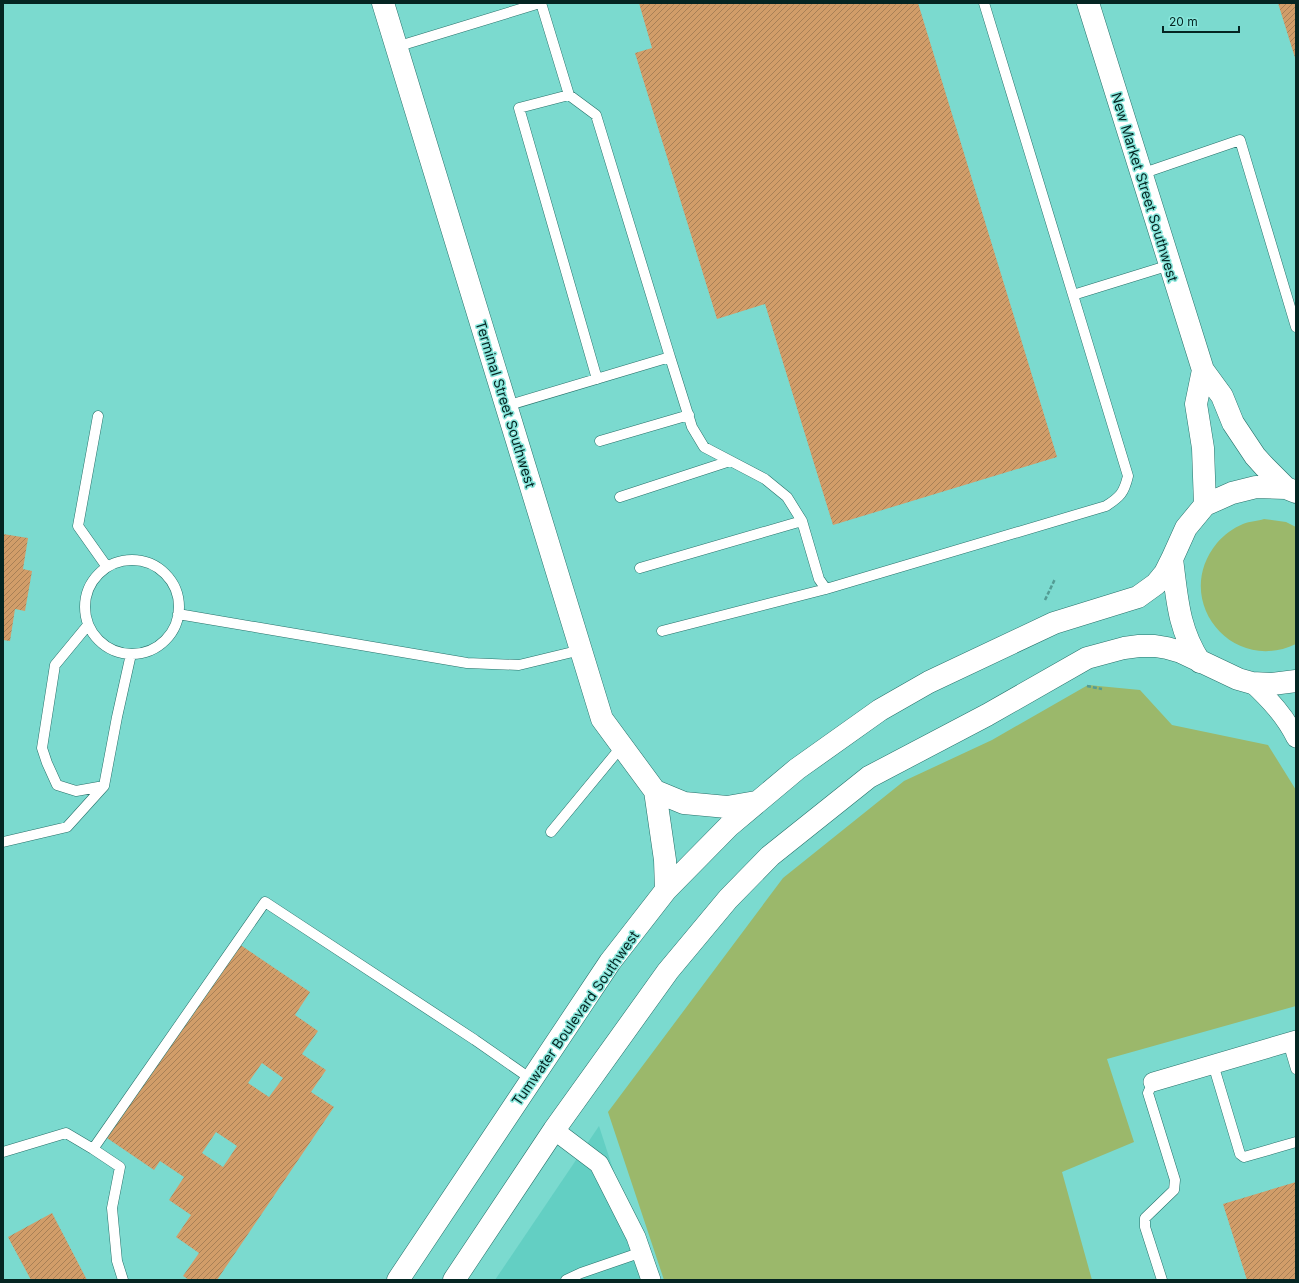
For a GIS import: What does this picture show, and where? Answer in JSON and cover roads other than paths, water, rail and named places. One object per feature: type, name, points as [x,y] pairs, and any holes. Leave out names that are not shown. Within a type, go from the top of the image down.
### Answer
[{"type":"main road","name":"Terminal Street Southwest","points":[[383,3],[602,719],[655,791],[665,860],[666,890]]},
{"type":"main road","name":"New Market Street Southwest","points":[[1088,3],[1203,370],[1222,396],[1233,423],[1255,456],[1291,490]]},
{"type":"main road","name":"New Market Street Southwest","points":[[1203,370],[1196,404],[1203,448],[1206,505]]},
{"type":"main road","points":[[1206,505],[1232,493],[1256,487],[1291,490]]},
{"type":"main road","name":"Tumwater Boulevard Southwest","points":[[398,1280],[610,962],[666,890],[729,826],[797,769],[880,710],[929,682],[1054,623],[1138,597],[1156,584],[1165,573],[1186,528],[1206,505]]},
{"type":"main road","points":[[1172,559],[1180,615],[1188,642],[1200,662]]},
{"type":"main road","points":[[454,1280],[554,1130],[668,971],[728,899],[770,856],[869,777],[987,715],[1087,658],[1139,646],[1155,646],[1180,652],[1238,679],[1252,683],[1272,684],[1296,681]]},
{"type":"main road","points":[[655,791],[684,803],[727,807],[758,801]]},
{"type":"street","points":[[1252,683],[1285,718],[1296,738]]},
{"type":"street","points":[[1153,1082],[1292,1041]]},
{"type":"street","points":[[554,1130],[599,1164],[636,1237],[651,1280]]},
{"type":"lane","points":[[396,47],[541,3],[569,95],[596,114],[692,427],[704,447],[764,479],[787,498],[802,522],[819,579],[826,589]]},
{"type":"lane","points":[[662,631],[826,589],[1106,506],[1119,498],[1125,488],[1128,476],[984,3]]},
{"type":"lane","points":[[569,95],[519,108],[598,379]]},
{"type":"lane","points":[[1141,174],[1240,140],[1296,327]]},
{"type":"lane","points":[[1073,295],[1170,265]]},
{"type":"lane","points":[[506,406],[670,357]]},
{"type":"lane","points":[[600,441],[688,415]]},
{"type":"lane","points":[[98,416],[78,526],[107,567]]},
{"type":"lane","points":[[620,497],[730,461]]},
{"type":"lane","points":[[640,568],[802,522]]},
{"type":"lane","points":[[133,560],[146,562],[158,568],[168,576],[175,588],[179,601],[178,614],[174,627],[167,638],[156,647],[144,652],[131,654],[118,652],[106,646],[96,637],[88,626],[85,612],[85,599],[90,586],[97,575],[107,567],[120,562],[133,560]]},
{"type":"lane","points":[[178,614],[467,663],[519,665],[581,650]]},
{"type":"lane","points":[[88,626],[55,665],[42,748],[56,785],[76,791],[104,786]]},
{"type":"lane","points":[[3,842],[67,827],[104,786],[131,654]]},
{"type":"lane","points":[[551,832],[622,746]]},
{"type":"lane","points":[[93,1149],[265,902],[475,1040],[532,1080]]},
{"type":"lane","points":[[1292,1041],[1296,1069]]},
{"type":"lane","points":[[1213,1064],[1240,1154],[1244,1157],[1296,1142]]},
{"type":"lane","points":[[1153,1082],[1148,1093],[1175,1180],[1174,1190],[1145,1218],[1145,1227],[1162,1280]]},
{"type":"lane","points":[[3,1152],[66,1133],[93,1149],[120,1168],[112,1208],[117,1262],[123,1280]]},
{"type":"lane","points":[[566,1280],[581,1272],[642,1252]]}]
